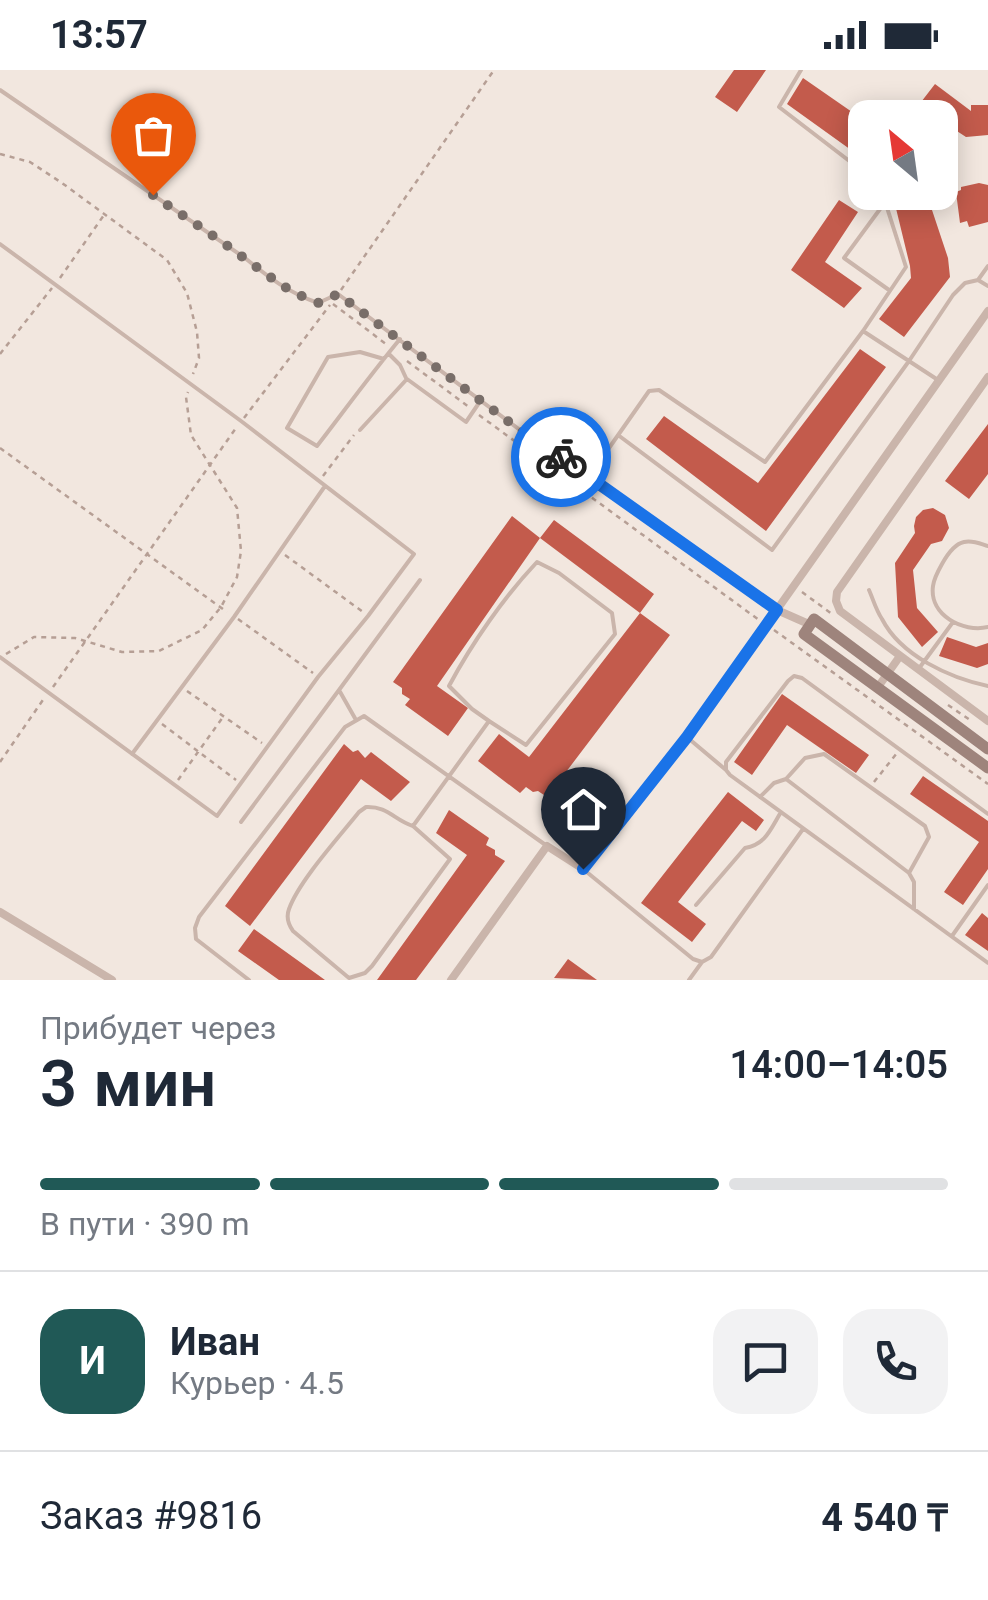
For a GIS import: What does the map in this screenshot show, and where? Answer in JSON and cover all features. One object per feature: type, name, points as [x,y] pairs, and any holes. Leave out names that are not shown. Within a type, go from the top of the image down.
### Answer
[{"type":"street","points":[[451,980],[547,846],[583,869],[687,737],[988,311]]},
{"type":"street","points":[[988,377],[837,592],[836,601],[840,610],[988,721]]},
{"type":"street","points":[[777,610],[810,626]]},
{"type":"street","points":[[988,749],[814,618],[804,634],[988,768]]},
{"type":"street","points":[[878,687],[900,656]]},
{"type":"street","points":[[0,912],[112,980]]},
{"type":"lane","points":[[802,70],[779,107],[848,159]]},
{"type":"lane","points":[[0,90],[245,258],[275,283],[318,303],[338,294],[398,342],[777,610]]},
{"type":"lane","points":[[880,210],[844,258],[889,290]]},
{"type":"lane","points":[[588,478],[649,391],[659,390],[765,462],[906,267],[886,210]]},
{"type":"lane","points":[[0,244],[414,554],[217,816],[0,657]]},
{"type":"lane","points":[[618,435],[772,550],[953,294],[965,283],[978,280],[988,266]]},
{"type":"lane","points":[[978,280],[988,286]]},
{"type":"lane","points":[[862,331],[939,380]]},
{"type":"lane","points":[[384,360],[360,352],[328,357],[287,428],[317,446],[384,360],[388,354],[398,342]]},
{"type":"lane","points":[[388,354],[407,379],[466,422],[480,400]]},
{"type":"lane","points":[[360,430],[407,379]]},
{"type":"lane","points":[[132,754],[325,486]]},
{"type":"lane","points":[[988,546],[959,543],[933,581],[932,598],[962,628],[988,627]]},
{"type":"lane","points":[[538,562],[612,612],[615,634],[526,745],[489,720],[472,710],[448,686],[520,580],[538,562]]},
{"type":"lane","points":[[241,822],[420,580]]},
{"type":"lane","points":[[869,590],[882,622],[899,642],[948,674],[988,686]]},
{"type":"lane","points":[[918,669],[953,622]]},
{"type":"lane","points":[[726,770],[726,762],[794,676],[802,678],[988,814]]},
{"type":"lane","points":[[339,690],[356,720]]},
{"type":"lane","points":[[250,980],[196,939],[199,917],[345,727],[364,716],[547,846]]},
{"type":"lane","points":[[412,826],[489,720]]},
{"type":"lane","points":[[687,737],[730,775],[988,963]]},
{"type":"lane","points":[[760,797],[774,783],[786,779],[805,758],[824,754],[925,826],[929,838],[909,873]]},
{"type":"lane","points":[[786,779],[909,873],[914,882],[914,909]]},
{"type":"lane","points":[[380,806],[412,826],[450,860],[372,966],[349,978],[293,931],[288,924],[288,911],[309,876],[358,812],[380,806]]},
{"type":"lane","points":[[696,906],[745,848],[762,843],[781,812]]},
{"type":"lane","points":[[689,980],[702,962],[712,957],[804,829]]},
{"type":"lane","points":[[583,869],[693,959],[702,962]]},
{"type":"lane","points":[[952,936],[986,894],[988,886]]},
{"type":"path","points":[[0,762],[241,421],[332,303],[494,70]]},
{"type":"path","points":[[0,154],[30,162],[62,182],[166,260],[187,293],[199,358],[186,397],[191,435],[236,508],[241,551],[237,577],[221,607],[202,630],[159,651],[122,652],[76,638],[34,637],[0,657]]},
{"type":"path","points":[[332,303],[387,345],[398,342],[401,357],[988,784]]},
{"type":"path","points":[[319,481],[360,430]]},
{"type":"path","points":[[0,448],[318,677]]},
{"type":"path","points":[[280,551],[368,616]]},
{"type":"path","points":[[181,687],[267,747]]},
{"type":"path","points":[[175,785],[223,716]]},
{"type":"path","points":[[157,720],[241,784]]},
{"type":"path","points":[[870,787],[900,750]]},
{"type":"building","points":[[734,70],[766,70],[737,112],[715,97]]},
{"type":"building","points":[[803,78],[848,109],[848,148],[787,104]]},
{"type":"building","points":[[935,84],[956,100],[923,100]]},
{"type":"building","points":[[958,101],[971,111],[971,105],[988,105],[988,135],[966,137],[958,132]]},
{"type":"building","points":[[988,185],[988,222],[969,227],[967,221],[960,223],[961,187]]},
{"type":"building","points":[[839,200],[848,210],[858,212],[825,262],[862,288],[844,308],[791,270]]},
{"type":"building","points":[[896,210],[932,210],[950,277],[904,337],[879,319],[911,278]]},
{"type":"building","points":[[860,349],[886,367],[766,531],[646,439],[664,416],[758,483]]},
{"type":"building","points":[[988,424],[988,474],[969,499],[945,481]]},
{"type":"building","points":[[933,508],[945,515],[949,528],[942,541],[931,544],[913,570],[917,608],[938,632],[922,647],[898,617],[895,563],[915,533],[916,517]]},
{"type":"building","points":[[512,516],[540,538],[437,686],[468,708],[448,736],[405,705],[410,699],[393,682]]},
{"type":"building","points":[[554,520],[654,594],[640,613],[540,538]]},
{"type":"building","points":[[640,613],[670,635],[547,797],[526,787],[520,793],[478,761],[499,734],[529,757]]},
{"type":"building","points":[[947,637],[976,647],[988,643],[988,664],[977,668],[939,656]]},
{"type":"building","points":[[782,694],[869,755],[856,773],[787,725],[752,775],[734,762]]},
{"type":"building","points":[[344,744],[365,758],[371,752],[410,782],[391,801],[361,779],[250,926],[225,906]]},
{"type":"building","points":[[923,776],[988,821],[988,869],[963,905],[944,892],[979,842],[910,794]]},
{"type":"building","points":[[728,792],[764,820],[756,831],[742,821],[678,902],[706,924],[692,942],[641,903]]},
{"type":"building","points":[[449,810],[489,838],[486,845],[505,861],[416,980],[377,980],[467,855],[436,833]]},
{"type":"building","points":[[982,913],[988,918],[988,951],[965,935]]},
{"type":"building","points":[[254,929],[325,980],[279,980],[238,951]]},
{"type":"building","points":[[568,959],[597,980],[554,978]]},
{"type":"way so far","points":[[153,195],[298,296],[318,303],[338,294],[561,457]]},
{"type":"route","points":[[561,457],[777,610],[687,737],[583,869]]}]
